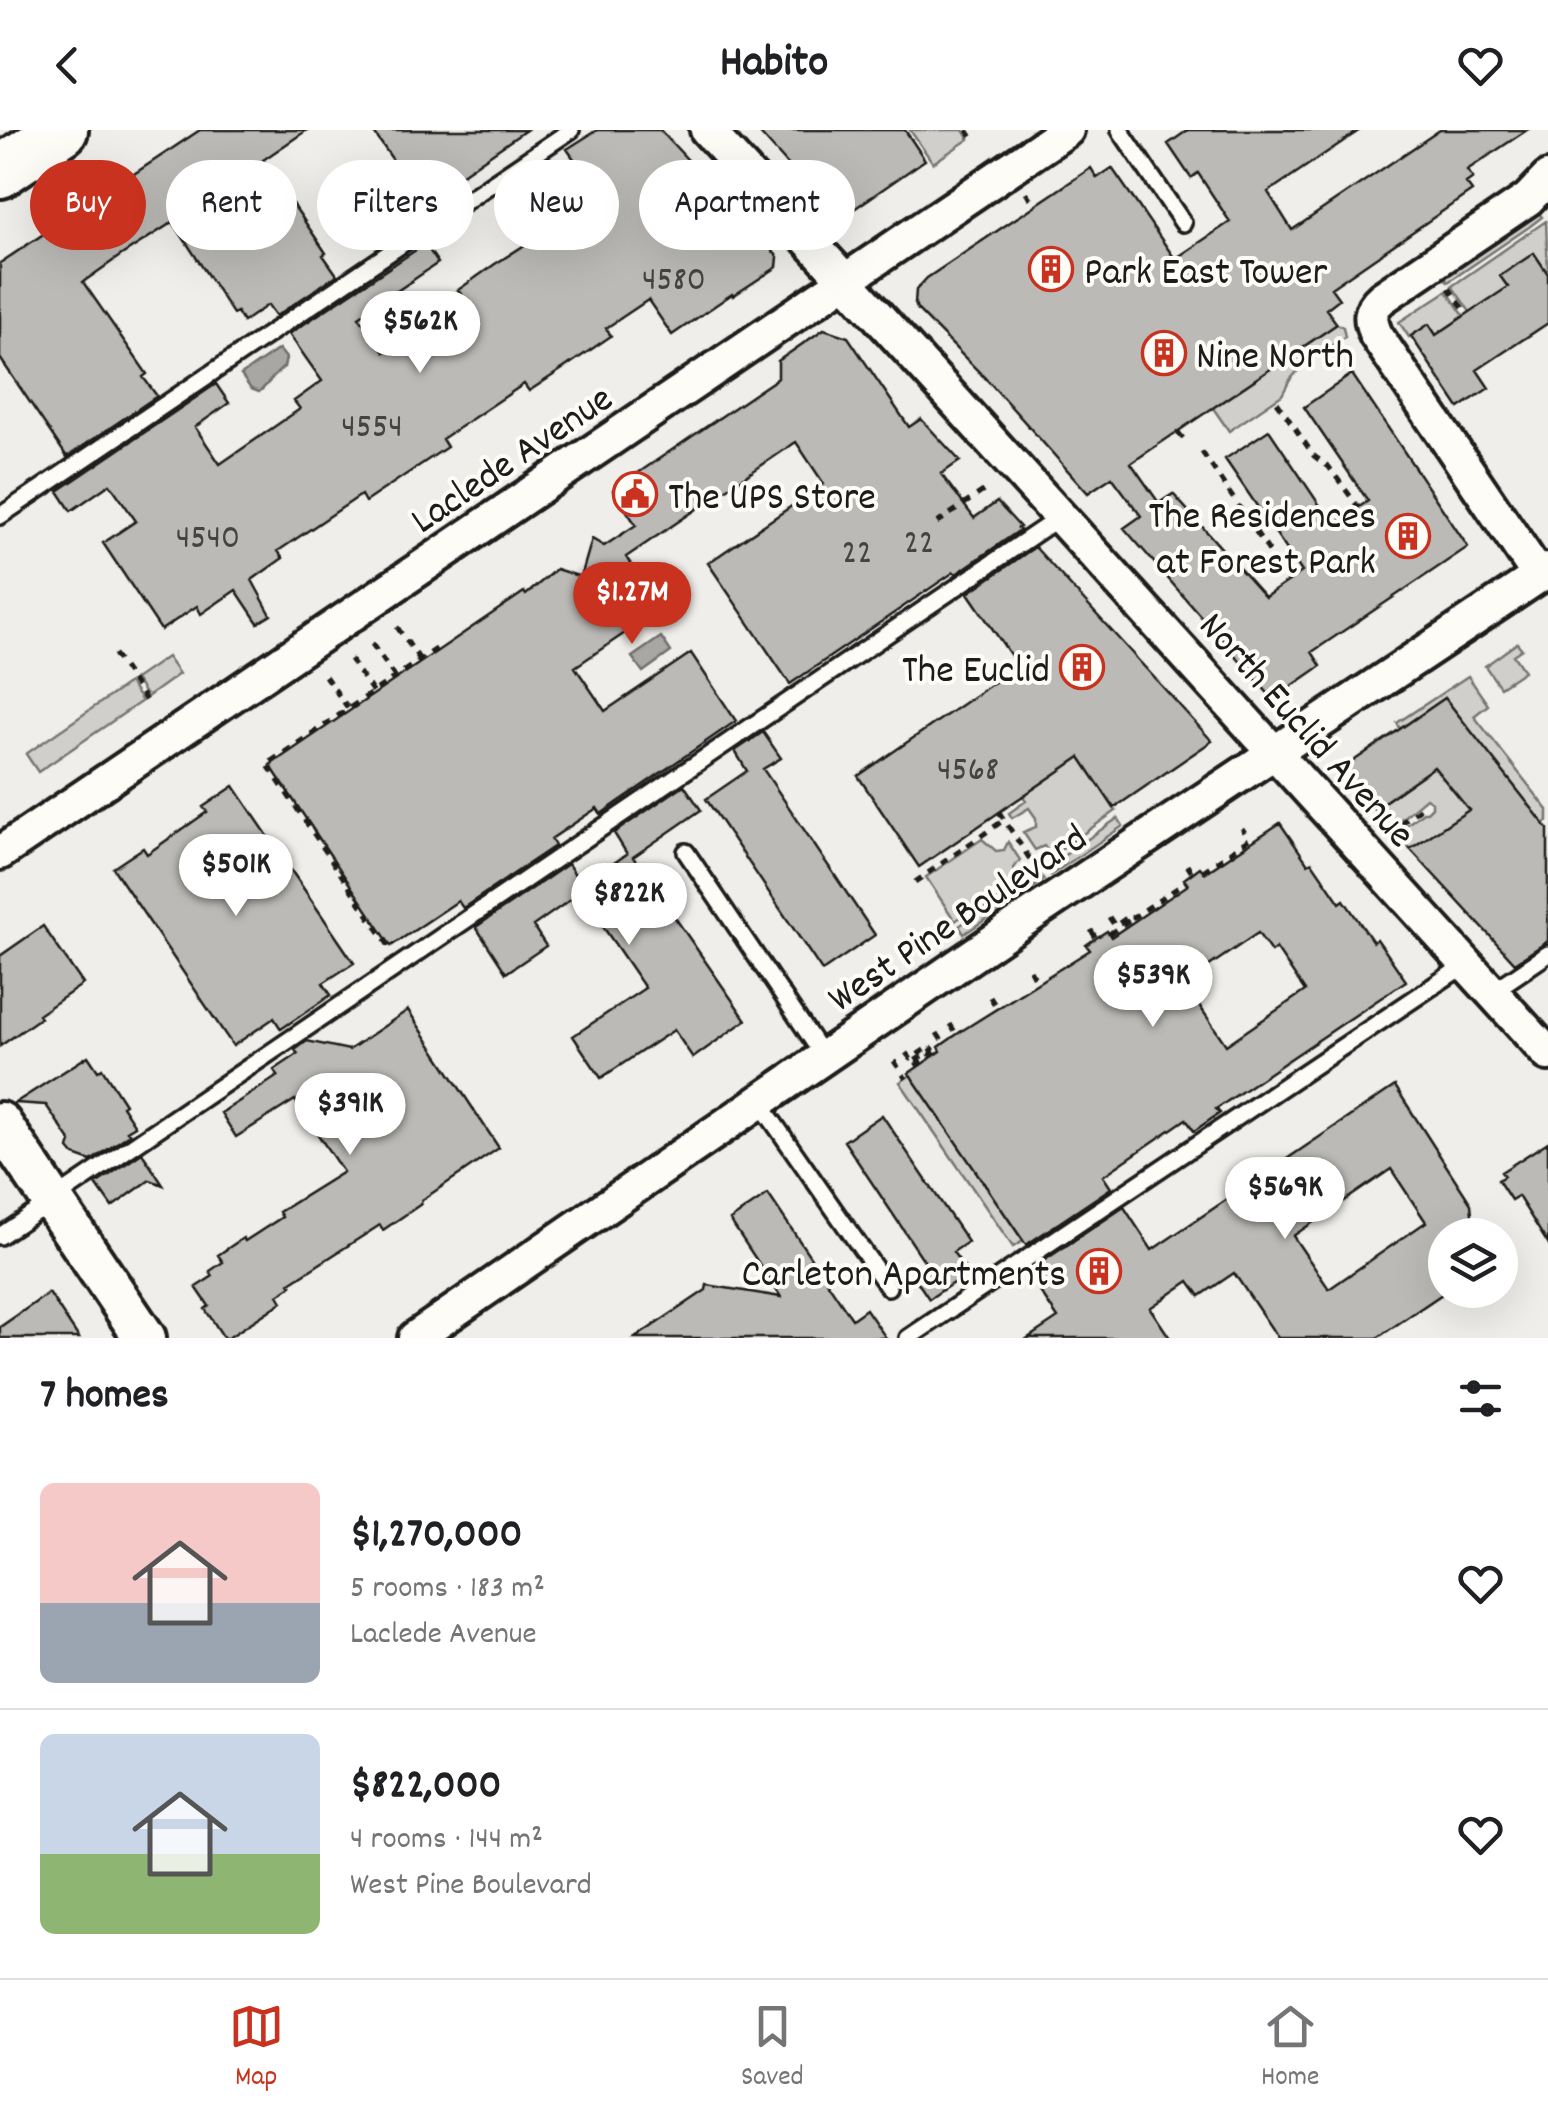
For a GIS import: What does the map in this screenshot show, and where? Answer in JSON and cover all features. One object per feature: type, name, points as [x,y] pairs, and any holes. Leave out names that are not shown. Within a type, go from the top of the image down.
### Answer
[{"type":"main road","points":[[0,172],[62,130]]},
{"type":"street","name":"North Euclid Avenue","points":[[707,130],[1548,1054]]},
{"type":"street","name":"Laclede Avenue","points":[[0,854],[1067,130]]},
{"type":"street","points":[[1544,573],[1376,334],[1370,319],[1374,304],[1514,209],[1548,178]]},
{"type":"street","name":"West Pine Boulevard","points":[[415,1338],[1274,752],[1544,573]]},
{"type":"street","points":[[0,1124],[145,1338]]},
{"type":"lane","points":[[0,516],[572,130]]},
{"type":"lane","points":[[1120,130],[1183,222]]},
{"type":"lane","points":[[0,1236],[1060,517]]},
{"type":"lane","points":[[686,852],[824,1057]]},
{"type":"lane","points":[[1492,992],[1548,954]]},
{"type":"lane","points":[[908,1338],[1466,964]]},
{"type":"lane","points":[[760,1103],[888,1288]]},
{"type":"path","points":[[966,130],[975,142]]},
{"type":"path","points":[[1024,190],[1035,206]]},
{"type":"path","points":[[1447,286],[1467,314]]},
{"type":"path","points":[[1277,402],[1314,456],[1329,467],[1358,508]]},
{"type":"path","points":[[1178,432],[1185,441]]},
{"type":"path","points":[[1202,452],[1288,581]]},
{"type":"path","points":[[937,523],[989,488]]},
{"type":"path","points":[[398,627],[420,660]]},
{"type":"path","points":[[372,644],[395,677]]},
{"type":"path","points":[[401,964],[267,764],[442,646]]},
{"type":"path","points":[[114,654],[147,702]]},
{"type":"path","points":[[350,659],[373,692]]},
{"type":"path","points":[[325,676],[348,708]]},
{"type":"path","points":[[1388,833],[1426,804]]},
{"type":"path","points":[[999,812],[1038,870]]},
{"type":"path","points":[[915,882],[1004,820]]},
{"type":"path","points":[[1203,871],[1249,839],[1242,828]]},
{"type":"path","points":[[1187,866],[1192,873]]},
{"type":"path","points":[[1109,934],[1184,885]]},
{"type":"path","points":[[1110,918],[1115,926],[1132,914],[1134,917]]},
{"type":"path","points":[[1091,930],[1096,938]]},
{"type":"path","points":[[1030,970],[1038,981]]},
{"type":"path","points":[[990,997],[997,1008]]},
{"type":"path","points":[[950,1024],[957,1035]]},
{"type":"path","points":[[906,1052],[911,1059],[930,1046],[933,1049],[912,1062],[915,1066],[942,1046],[937,1032]]},
{"type":"path","points":[[894,1061],[906,1078]]},
{"type":"shaded area","points":[[910,130],[963,130],[969,139],[933,163]]},
{"type":"shaded area","points":[[1538,212],[1542,217],[1529,227],[1448,282],[1444,277]]},
{"type":"shaded area","points":[[1546,221],[1548,274],[1534,254],[1501,277],[1535,327],[1470,312],[1452,286]]},
{"type":"shaded area","points":[[1447,291],[1464,316],[1436,335],[1429,325],[1409,337],[1399,322]]},
{"type":"shaded area","points":[[1337,324],[1343,327],[1345,337],[1313,353],[1282,395],[1229,431],[1213,408]]},
{"type":"shaded area","points":[[279,349],[286,358],[284,367],[259,392],[251,389],[241,375]]},
{"type":"shaded area","points":[[661,637],[671,652],[643,672],[632,657]]},
{"type":"shaded area","points":[[1517,643],[1522,649],[1513,655],[1524,671],[1500,687],[1485,666]]},
{"type":"shaded area","points":[[167,657],[179,674],[147,697],[135,679]]},
{"type":"shaded area","points":[[1468,676],[1488,705],[1474,716],[1548,810],[1548,821],[1544,824],[1445,698],[1400,729],[1397,723]]},
{"type":"shaded area","points":[[129,683],[142,701],[38,772],[26,754]]},
{"type":"shaded area","points":[[1080,757],[1116,811],[1051,856],[1044,846],[1035,850],[1023,832],[1036,827],[1036,818],[1029,808],[1012,818],[1009,813],[1026,801],[1023,796]]},
{"type":"shaded area","points":[[1434,767],[1469,810],[1410,849],[1395,834],[1427,812],[1432,802],[1426,798],[1393,826],[1395,820],[1382,807],[1377,812],[1374,809]]},
{"type":"shaded area","points":[[1118,818],[1123,826],[1051,875],[1046,868]]},
{"type":"shaded area","points":[[982,839],[996,851],[1004,850],[1008,842],[1020,860],[1014,868],[1017,879],[955,921],[926,877]]},
{"type":"shaded area","points":[[1039,872],[1044,880],[964,934],[959,926]]},
{"type":"shaded area","points":[[911,1075],[1023,1241],[1013,1247],[900,1082]]},
{"type":"building","points":[[200,130],[307,130],[263,160],[166,160],[166,226],[146,239],[146,166]]},
{"type":"building","points":[[372,130],[526,130],[474,166],[474,160],[393,160]]},
{"type":"building","points":[[597,130],[660,130],[688,160],[639,160],[639,250],[771,250],[778,257],[777,267],[672,335],[648,300],[606,328],[611,336],[564,368],[529,391],[524,384],[442,439],[447,447],[365,502],[361,495],[278,551],[283,558],[252,580],[271,615],[258,623],[236,590],[201,614],[197,606],[161,630],[103,543],[136,521],[110,484],[71,511],[58,491],[216,384],[229,403],[195,427],[220,464],[300,409],[294,401],[322,381],[289,334],[416,250],[429,250],[438,263],[359,317],[384,352],[464,298],[458,290],[517,250],[619,250],[619,160],[575,160],[567,149]]},
{"type":"building","points":[[757,130],[905,130],[925,160],[855,208],[855,160],[784,160]]},
{"type":"building","points":[[1188,130],[1360,130],[1268,192],[1292,230],[1440,130],[1527,130],[1467,170],[1473,178],[1466,183],[1472,191],[1331,288],[1339,299],[1326,309],[1337,324],[1131,463],[1159,503],[1173,494],[1265,597],[1302,572],[1225,459],[1269,430],[1333,525],[1368,501],[1304,407],[1352,374],[1468,547],[1312,652],[1321,666],[1273,699],[1124,528],[1141,516],[1112,477],[1088,493],[915,303],[916,290],[927,278],[1091,168],[1097,178],[1112,168],[1175,259],[1230,222],[1198,173],[1191,178],[1168,144]]},
{"type":"building","points":[[297,210],[317,240],[317,250],[324,250],[323,255],[337,275],[276,316],[268,305],[243,322],[237,312],[233,314],[191,250],[297,250]]},
{"type":"building","points":[[30,243],[30,250],[129,250],[83,282],[147,374],[143,377],[157,396],[67,457],[0,358],[0,263]]},
{"type":"building","points":[[1534,253],[1548,274],[1548,323],[1477,370],[1489,388],[1459,408],[1411,336],[1429,324],[1436,335],[1508,287],[1500,276]]},
{"type":"building","points":[[824,329],[848,337],[909,427],[921,419],[960,461],[941,474],[974,518],[997,502],[1020,530],[790,684],[708,563],[824,484],[796,442],[626,557],[640,577],[632,583],[653,614],[575,667],[605,711],[691,653],[736,721],[601,814],[597,808],[551,839],[555,846],[463,908],[458,901],[391,946],[270,765],[524,592],[526,595],[556,569],[581,577],[592,539],[604,546],[636,525],[613,490],[778,378],[778,361]]},
{"type":"building","points":[[1035,547],[1212,741],[1114,808],[1080,757],[919,867],[858,776],[1018,666],[968,593]]},
{"type":"building","points":[[1445,698],[1548,829],[1548,941],[1515,963],[1410,849],[1469,810],[1434,767],[1374,809],[1339,771]]},
{"type":"building","points":[[763,732],[781,758],[763,769],[875,935],[822,971],[706,799],[747,771],[735,751]]},
{"type":"building","points":[[684,785],[701,810],[633,857],[746,1020],[693,1058],[674,1030],[601,1078],[573,1036],[645,988],[580,893],[533,926],[546,946],[506,973],[476,927],[568,864],[582,885],[627,854],[614,833]]},
{"type":"building","points":[[234,786],[354,963],[323,983],[331,995],[281,1029],[274,1018],[233,1046],[113,868],[143,848],[147,854],[207,812],[203,807]]},
{"type":"building","points":[[1280,823],[1308,864],[1312,862],[1340,903],[1344,900],[1373,942],[1377,939],[1406,981],[1216,1109],[1220,1113],[1194,1131],[1186,1119],[1103,1176],[1111,1188],[1026,1245],[909,1073],[963,1030],[1090,950],[1086,945],[1096,938],[1107,931],[1111,937],[1188,885],[1184,879],[1200,867],[1205,873]],"holes":[[[1258,933],[1271,952],[1276,948],[1305,991],[1226,1045],[1184,983]]]},
{"type":"building","points":[[43,926],[83,984],[0,1046],[0,956]]},
{"type":"building","points":[[408,1010],[499,1148],[383,1230],[380,1225],[290,1283],[292,1286],[278,1295],[282,1302],[224,1338],[196,1287],[213,1276],[210,1271],[223,1262],[218,1255],[282,1217],[279,1212],[343,1172],[295,1100],[236,1137],[221,1113],[278,1076],[274,1070],[298,1054],[295,1050],[307,1041],[349,1050]]},
{"type":"building","points":[[88,1056],[98,1071],[102,1068],[135,1126],[127,1131],[130,1134],[91,1161],[69,1149],[71,1142],[46,1105],[15,1103]]},
{"type":"building","points":[[1395,1086],[1471,1204],[1472,1218],[1428,1218],[1428,1304],[1377,1338],[1278,1338],[1234,1273],[1200,1296],[1189,1281],[1150,1308],[1170,1338],[1028,1338],[1058,1318],[1028,1274],[1124,1207],[1152,1250]],"holes":[[[1391,1169],[1426,1222],[1329,1289],[1293,1236]]]},
{"type":"building","points":[[882,1115],[968,1242],[953,1252],[968,1273],[929,1299],[913,1275],[927,1265],[844,1141]]},
{"type":"building","points":[[1548,1142],[1548,1244],[1518,1196],[1511,1200],[1498,1180],[1504,1176],[1501,1172]]},
{"type":"building","points":[[142,1153],[163,1185],[150,1180],[112,1207],[96,1184]]},
{"type":"building","points":[[768,1194],[852,1319],[866,1309],[886,1338],[635,1338],[706,1290],[707,1285],[781,1297],[730,1220]]},
{"type":"building","points":[[49,1293],[79,1338],[0,1338],[0,1327]]},
{"type":"place","name":"Park East Tower","points":[[1051,269]]},
{"type":"place","name":"Nine North","points":[[1164,353]]},
{"type":"place","name":"The UPS Store","points":[[635,494]]},
{"type":"place","name":"The Residences at Forest Park","points":[[1408,536]]},
{"type":"place","name":"The Euclid","points":[[1082,667]]},
{"type":"place","name":"Carleton Apartments","points":[[1099,1271]]}]
